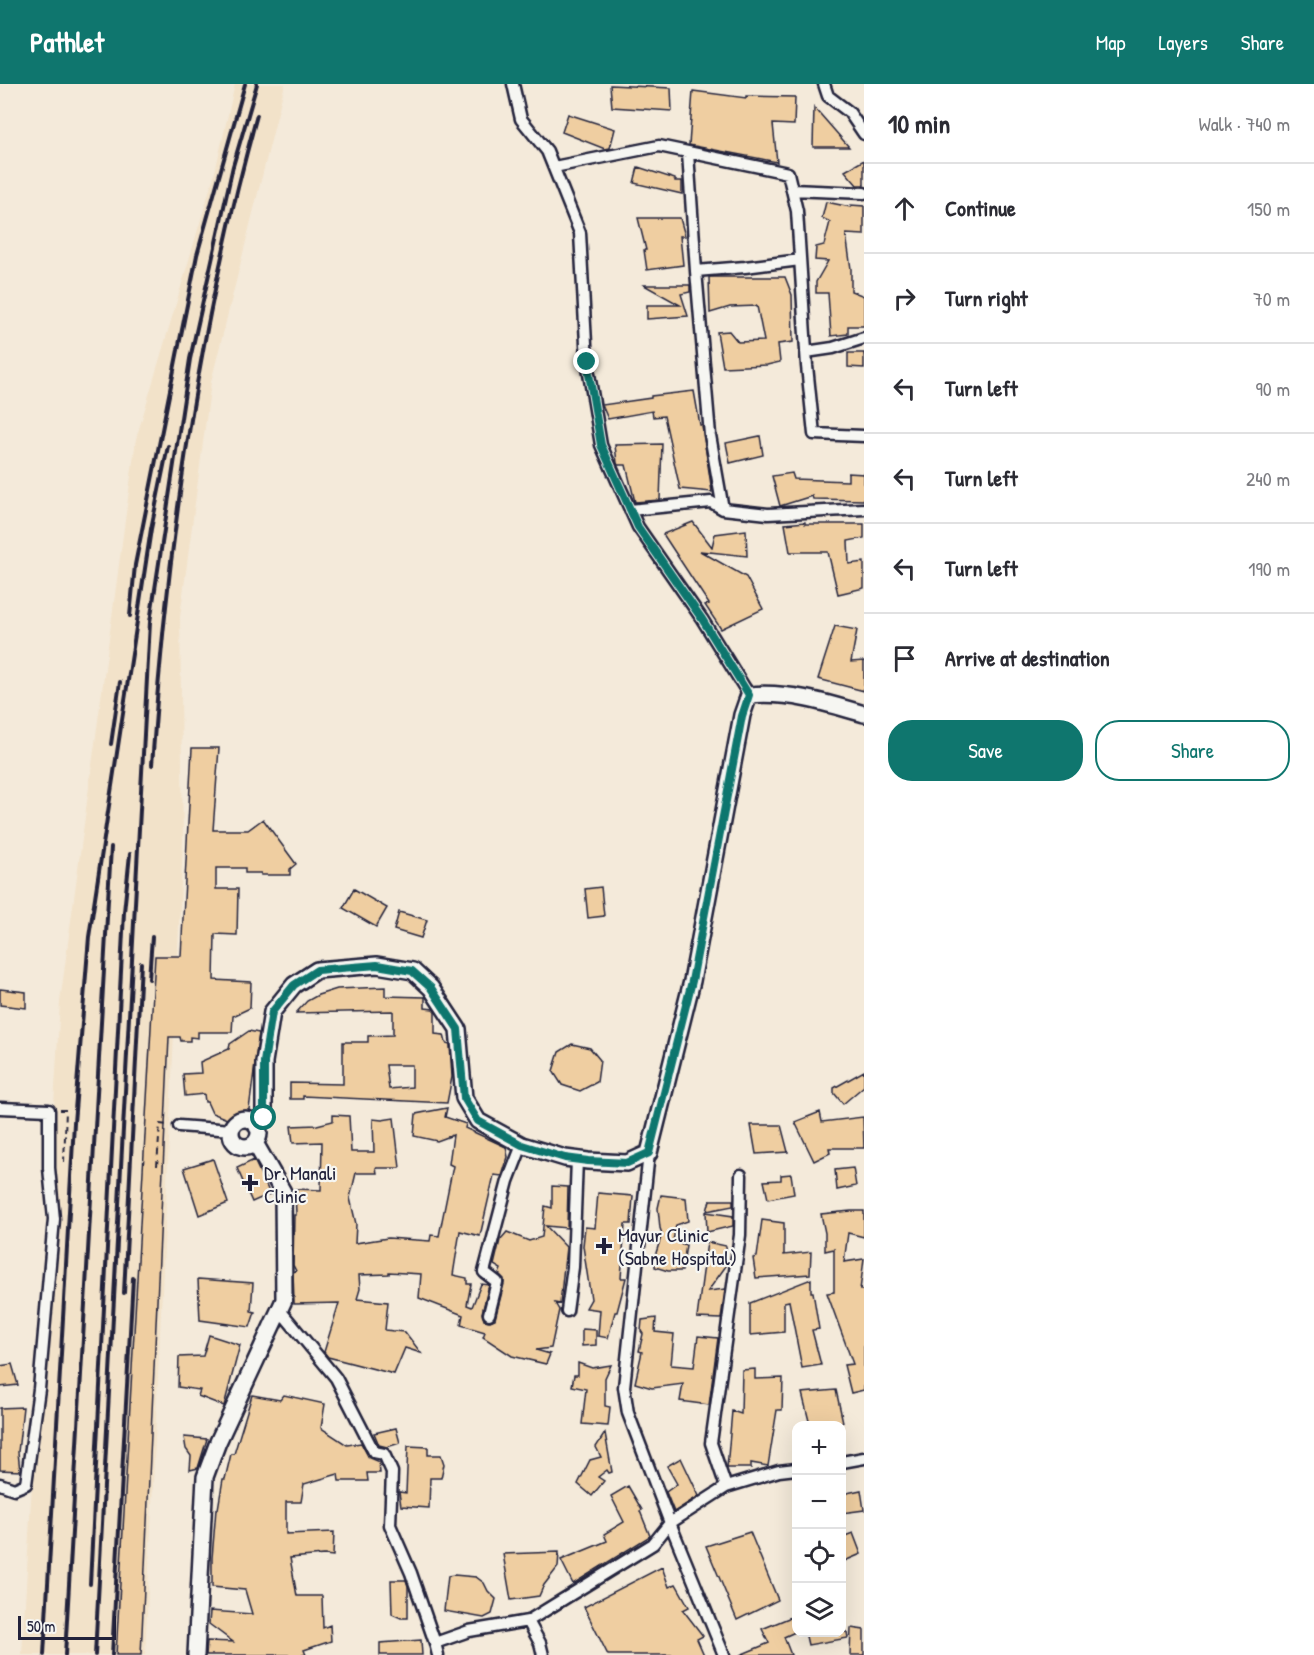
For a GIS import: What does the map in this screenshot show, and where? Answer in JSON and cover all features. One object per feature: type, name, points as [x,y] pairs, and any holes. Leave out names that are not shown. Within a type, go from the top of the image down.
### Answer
[{"type":"street","points":[[513,84],[521,119],[547,151],[580,234],[587,362],[601,445],[638,527],[702,619],[749,695]]},
{"type":"street","points":[[824,84],[828,96],[849,112],[864,134]]},
{"type":"street","points":[[554,167],[659,146],[788,173],[797,211],[814,434],[864,435]]},
{"type":"street","points":[[688,153],[710,435],[723,509]]},
{"type":"street","points":[[792,190],[864,192]]},
{"type":"street","points":[[696,271],[800,260]]},
{"type":"street","points":[[806,352],[833,348],[864,338]]},
{"type":"street","points":[[630,510],[711,502],[723,509],[768,514],[864,509]]},
{"type":"street","points":[[749,695],[771,693],[826,703],[864,714]]},
{"type":"street","points":[[724,1655],[628,1413],[624,1387],[649,1153],[692,981],[742,716],[749,695]]},
{"type":"street","points":[[257,1127],[264,1118],[264,1062],[272,1012],[294,985],[317,970],[377,965],[412,971],[431,988],[458,1029],[464,1098],[478,1121],[522,1145],[577,1160],[627,1163],[649,1153]]},
{"type":"street","points":[[0,1108],[49,1110],[49,1168],[54,1219],[39,1389],[26,1484],[14,1489],[0,1484]]},
{"type":"street","points":[[241,1120],[250,1120],[257,1127],[259,1135],[255,1143],[247,1147],[238,1145],[233,1139],[232,1130],[241,1120]]},
{"type":"street","points":[[179,1126],[232,1130]]},
{"type":"street","points":[[196,1655],[205,1477],[218,1442],[284,1300],[283,1192],[255,1143]]},
{"type":"street","points":[[489,1314],[497,1282],[484,1272],[508,1181],[522,1145]]},
{"type":"street","points":[[567,1311],[573,1267],[577,1160]]},
{"type":"street","points":[[726,1487],[711,1443],[740,1235],[741,1175]]},
{"type":"street","points":[[279,1309],[336,1378],[374,1452],[384,1454],[392,1472],[390,1525],[411,1574],[438,1655]]},
{"type":"street","points":[[846,1461],[864,1458]]},
{"type":"street","points":[[435,1643],[469,1631],[528,1621],[653,1544],[670,1523],[726,1487],[779,1471],[792,1469]]},
{"type":"street","points":[[528,1621],[540,1643],[543,1655]]},
{"type":"path","points":[[64,1162],[66,1110]]},
{"type":"path","points":[[157,1166],[160,1124]]},
{"type":"shaded area","points":[[235,84],[285,84],[211,382],[180,617],[183,840],[145,1655],[22,1655],[60,1002],[136,439],[215,172]]},
{"type":"building","points":[[610,85],[671,88],[672,111],[612,107]]},
{"type":"building","points":[[693,91],[746,98],[746,96],[795,97],[794,125],[773,124],[777,162],[689,145]]},
{"type":"building","points":[[814,107],[849,147],[813,147]]},
{"type":"building","points":[[568,114],[615,129],[610,148],[605,149],[562,132]]},
{"type":"building","points":[[864,160],[864,185],[857,185],[845,171]]},
{"type":"building","points":[[638,167],[675,179],[675,181],[682,181],[682,194],[634,183]]},
{"type":"building","points":[[826,202],[851,207],[851,205],[864,206],[864,235],[846,234],[851,269],[851,291],[864,296],[864,326],[848,326],[848,334],[831,336],[828,293],[816,293],[816,282],[828,261],[815,260],[816,247],[824,245],[830,222],[822,218]]},
{"type":"building","points":[[638,218],[680,218],[685,236],[680,236],[683,265],[647,270],[644,250],[646,250]]},
{"type":"building","points":[[709,277],[785,277],[792,295],[793,342],[778,344],[780,362],[767,365],[723,367],[717,332],[729,331],[738,342],[764,341],[757,306],[730,307],[710,313]]},
{"type":"building","points":[[644,285],[690,285],[690,292],[681,294],[688,316],[647,319],[647,305],[680,305]]},
{"type":"building","points":[[848,353],[864,353],[864,368],[848,367]]},
{"type":"building","points":[[694,391],[700,425],[702,425],[712,492],[680,489],[664,416],[653,417],[652,411],[608,419],[602,405]]},
{"type":"building","points":[[760,436],[763,455],[730,463],[726,443]]},
{"type":"building","points":[[662,444],[660,500],[635,502],[626,465],[617,463],[615,445]]},
{"type":"building","points":[[792,473],[794,479],[848,481],[848,473],[864,474],[864,500],[813,499],[812,496],[780,506],[772,476]]},
{"type":"building","points":[[693,522],[712,547],[715,534],[746,530],[747,556],[700,551],[746,577],[763,609],[721,629],[705,605],[709,604],[663,534]]},
{"type":"building","points":[[805,522],[805,524],[864,524],[864,538],[848,541],[849,564],[864,562],[864,588],[838,594],[828,552],[790,552],[785,524]]},
{"type":"building","points":[[835,626],[857,630],[851,662],[864,661],[864,691],[818,679]]},
{"type":"building","points":[[192,748],[219,748],[213,830],[248,830],[263,819],[296,864],[290,869],[290,875],[245,873],[245,868],[216,868],[216,889],[238,889],[237,935],[215,934],[214,980],[251,982],[250,1008],[233,1016],[232,1032],[198,1032],[198,1038],[190,1037],[190,1041],[181,1041],[180,1037],[169,1037],[141,1655],[116,1655],[155,956],[181,956]]},
{"type":"building","points":[[601,887],[604,916],[588,918],[585,889]]},
{"type":"building","points":[[354,889],[387,908],[376,927],[343,908]]},
{"type":"building","points":[[399,912],[427,920],[421,938],[394,930]]},
{"type":"building","points":[[385,987],[385,996],[425,997],[425,1008],[435,1011],[435,1034],[444,1035],[446,1043],[450,1044],[452,1077],[447,1103],[303,1096],[303,1099],[290,1099],[290,1083],[343,1084],[343,1042],[368,1042],[368,1036],[393,1035],[393,1011],[296,1013],[307,1001],[337,989]],"holes":[[[386,1065],[412,1065],[412,1087],[389,1089]]]},
{"type":"building","points":[[0,989],[26,992],[26,1008],[0,1005]]},
{"type":"building","points":[[249,1031],[259,1033],[248,1117],[227,1119],[212,1113],[205,1102],[204,1094],[185,1096],[183,1074],[201,1073],[200,1062],[229,1049],[230,1044]]},
{"type":"building","points":[[572,1044],[590,1048],[600,1060],[597,1082],[580,1091],[562,1085],[553,1071],[559,1052]]},
{"type":"building","points":[[864,1071],[864,1086],[843,1104],[834,1093],[834,1088]]},
{"type":"building","points":[[447,1108],[445,1117],[466,1124],[465,1128],[506,1147],[508,1157],[502,1176],[494,1175],[480,1236],[460,1231],[453,1275],[467,1278],[467,1284],[471,1284],[467,1305],[472,1307],[481,1284],[489,1285],[482,1313],[484,1320],[495,1319],[504,1284],[504,1279],[499,1274],[501,1269],[494,1265],[500,1240],[507,1232],[529,1241],[542,1237],[545,1206],[552,1208],[552,1186],[568,1187],[567,1228],[546,1226],[566,1247],[560,1304],[555,1303],[559,1310],[551,1348],[536,1350],[550,1354],[546,1364],[512,1356],[483,1337],[485,1332],[461,1325],[463,1315],[419,1298],[421,1274],[389,1272],[389,1274],[359,1275],[360,1289],[357,1299],[388,1302],[385,1330],[405,1332],[421,1353],[405,1348],[394,1374],[328,1357],[324,1352],[339,1303],[294,1304],[293,1272],[296,1271],[293,1265],[295,1189],[321,1190],[322,1142],[293,1143],[291,1126],[317,1125],[333,1121],[333,1115],[349,1116],[351,1152],[374,1152],[373,1119],[394,1118],[400,1168],[376,1168],[377,1173],[356,1173],[350,1198],[356,1224],[355,1243],[388,1238],[430,1241],[431,1235],[439,1236],[453,1166],[449,1164],[453,1135],[437,1141],[414,1136],[416,1114]]},
{"type":"building","points":[[820,1112],[822,1122],[863,1117],[864,1148],[829,1148],[830,1153],[814,1161],[795,1122]]},
{"type":"building","points":[[751,1125],[781,1125],[788,1152],[756,1154]]},
{"type":"building","points":[[213,1159],[228,1203],[199,1215],[184,1168]]},
{"type":"building","points":[[254,1160],[270,1194],[252,1202],[237,1168]]},
{"type":"building","points":[[853,1168],[856,1186],[837,1190],[835,1170]]},
{"type":"building","points":[[791,1174],[794,1194],[768,1199],[764,1181],[781,1180],[781,1175]]},
{"type":"building","points":[[598,1193],[633,1196],[631,1224],[625,1224],[621,1278],[626,1278],[608,1338],[598,1336],[600,1310],[586,1308],[591,1299],[583,1246],[585,1227],[595,1228]]},
{"type":"building","points":[[661,1195],[686,1198],[688,1221],[676,1225],[673,1241],[686,1245],[682,1271],[668,1271],[655,1267],[656,1253],[662,1234],[658,1208]]},
{"type":"building","points":[[710,1200],[733,1200],[733,1206],[707,1211]]},
{"type":"building","points":[[864,1211],[864,1237],[848,1233],[844,1262],[864,1259],[860,1290],[864,1290],[864,1390],[851,1393],[844,1365],[853,1364],[827,1293],[834,1292],[834,1249],[825,1251],[825,1233],[821,1214]]},
{"type":"building","points":[[706,1212],[733,1216],[733,1226],[707,1232]]},
{"type":"building","points":[[762,1220],[784,1223],[784,1255],[811,1252],[810,1274],[756,1278],[753,1258],[757,1257]]},
{"type":"building","points":[[707,1242],[726,1246],[726,1266],[708,1291],[725,1289],[721,1319],[697,1318]]},
{"type":"building","points":[[198,1279],[253,1283],[251,1311],[255,1312],[250,1327],[200,1320]]},
{"type":"building","points":[[811,1279],[811,1292],[813,1292],[819,1329],[812,1330],[821,1365],[802,1368],[789,1301],[784,1302],[784,1332],[750,1335],[750,1303]]},
{"type":"building","points":[[656,1318],[655,1332],[674,1334],[671,1365],[694,1367],[698,1336],[718,1338],[709,1405],[680,1401],[683,1384],[652,1388],[635,1383],[642,1352],[639,1351],[643,1334],[642,1320]]},
{"type":"building","points":[[582,1329],[596,1330],[596,1345],[582,1346]]},
{"type":"building","points":[[209,1335],[240,1345],[224,1406],[198,1396],[200,1390],[178,1387],[179,1357],[203,1356]]},
{"type":"building","points":[[578,1363],[592,1368],[611,1365],[605,1378],[605,1406],[610,1407],[608,1426],[582,1424],[586,1389],[572,1386],[574,1375],[578,1375]]},
{"type":"building","points":[[12,1364],[18,1385],[0,1387],[0,1366]]},
{"type":"building","points":[[755,1369],[755,1379],[783,1378],[782,1410],[777,1410],[768,1466],[751,1463],[751,1468],[727,1468],[732,1411],[741,1414],[742,1370]]},
{"type":"building","points":[[836,1390],[843,1421],[809,1421],[802,1393]]},
{"type":"building","points":[[252,1395],[280,1400],[284,1395],[325,1404],[321,1428],[347,1445],[361,1443],[369,1458],[379,1462],[380,1473],[367,1473],[368,1481],[339,1481],[338,1474],[304,1484],[301,1502],[286,1502],[286,1534],[334,1532],[333,1556],[290,1558],[297,1596],[322,1596],[323,1628],[330,1625],[331,1641],[304,1650],[306,1655],[206,1655],[207,1641],[233,1642],[209,1624],[210,1611],[252,1614],[245,1590],[212,1587],[212,1558],[216,1509],[218,1509],[223,1479],[225,1479],[231,1454],[234,1454]]},
{"type":"building","points":[[23,1407],[18,1452],[20,1471],[0,1470],[0,1408]]},
{"type":"building","points":[[396,1428],[400,1443],[387,1447],[379,1445],[374,1433]]},
{"type":"building","points":[[605,1433],[612,1472],[609,1473],[607,1470],[598,1477],[604,1481],[592,1496],[578,1484],[590,1460],[601,1457],[596,1447]]},
{"type":"building","points":[[184,1437],[207,1439],[198,1468],[190,1470],[191,1456],[186,1449]]},
{"type":"building","points":[[408,1446],[428,1447],[428,1455],[441,1455],[444,1464],[441,1478],[430,1478],[429,1508],[401,1506],[399,1492],[406,1493]]},
{"type":"building","points":[[681,1458],[699,1496],[674,1512],[666,1492],[677,1484],[667,1466]]},
{"type":"building","points":[[628,1486],[642,1510],[640,1511],[650,1536],[573,1584],[561,1560],[607,1541],[604,1534],[624,1522],[611,1496]]},
{"type":"building","points":[[861,1490],[864,1510],[846,1512],[846,1493]]},
{"type":"building","points":[[750,1532],[778,1600],[737,1620],[706,1546]]},
{"type":"building","points":[[853,1533],[861,1554],[846,1560],[846,1536]]},
{"type":"building","points":[[559,1552],[558,1567],[544,1585],[539,1596],[511,1600],[503,1554]]},
{"type":"building","points":[[662,1567],[669,1587],[676,1584],[689,1607],[683,1610],[703,1636],[697,1639],[704,1655],[608,1655],[584,1607]]},
{"type":"building","points":[[448,1576],[476,1577],[484,1583],[496,1599],[492,1614],[484,1618],[444,1611]]},
{"type":"building","points":[[391,1580],[406,1580],[408,1618],[392,1614]]},
{"type":"building","points":[[791,1617],[792,1633],[784,1637],[791,1655],[740,1655],[769,1643],[762,1629]]},
{"type":"building","points":[[851,1628],[864,1630],[864,1655],[850,1655]]},
{"type":"building","points":[[847,1632],[848,1638],[808,1645],[806,1637],[846,1637]]},
{"type":"building","points":[[421,1640],[422,1655],[380,1655],[380,1643]]},
{"type":"railway","points":[[130,616],[135,565],[197,255],[245,84]]},
{"type":"railway","points":[[95,1655],[150,622],[190,359],[233,166],[257,84]]},
{"type":"railway","points":[[152,765],[166,601],[188,437],[218,275],[257,115]]},
{"type":"railway","points":[[44,1655],[74,1123],[89,937],[151,529],[168,446]]},
{"type":"railway","points":[[111,744],[120,682]]},
{"type":"railway","points":[[65,1655],[111,847]]},
{"type":"railway","points":[[90,1584],[124,912],[130,854]]},
{"type":"railway","points":[[149,979],[152,937]]},
{"type":"railway","points":[[124,1293],[141,963]]},
{"type":"railway","points":[[112,1655],[133,1278]]},
{"type":"place","name":"Dr. Manali Clinic","points":[[250,1183]]},
{"type":"place","name":"Mayur Clinic (Sabne Hospital)","points":[[604,1246]]},
{"type":"route","points":[[264,1118],[264,1062],[272,1012],[294,985],[317,970],[377,965],[412,971],[431,988],[458,1029],[464,1098],[478,1121],[522,1145],[565,1158],[627,1163],[649,1153],[692,981],[742,716],[749,695],[702,619],[638,527],[601,445],[587,362]]}]
